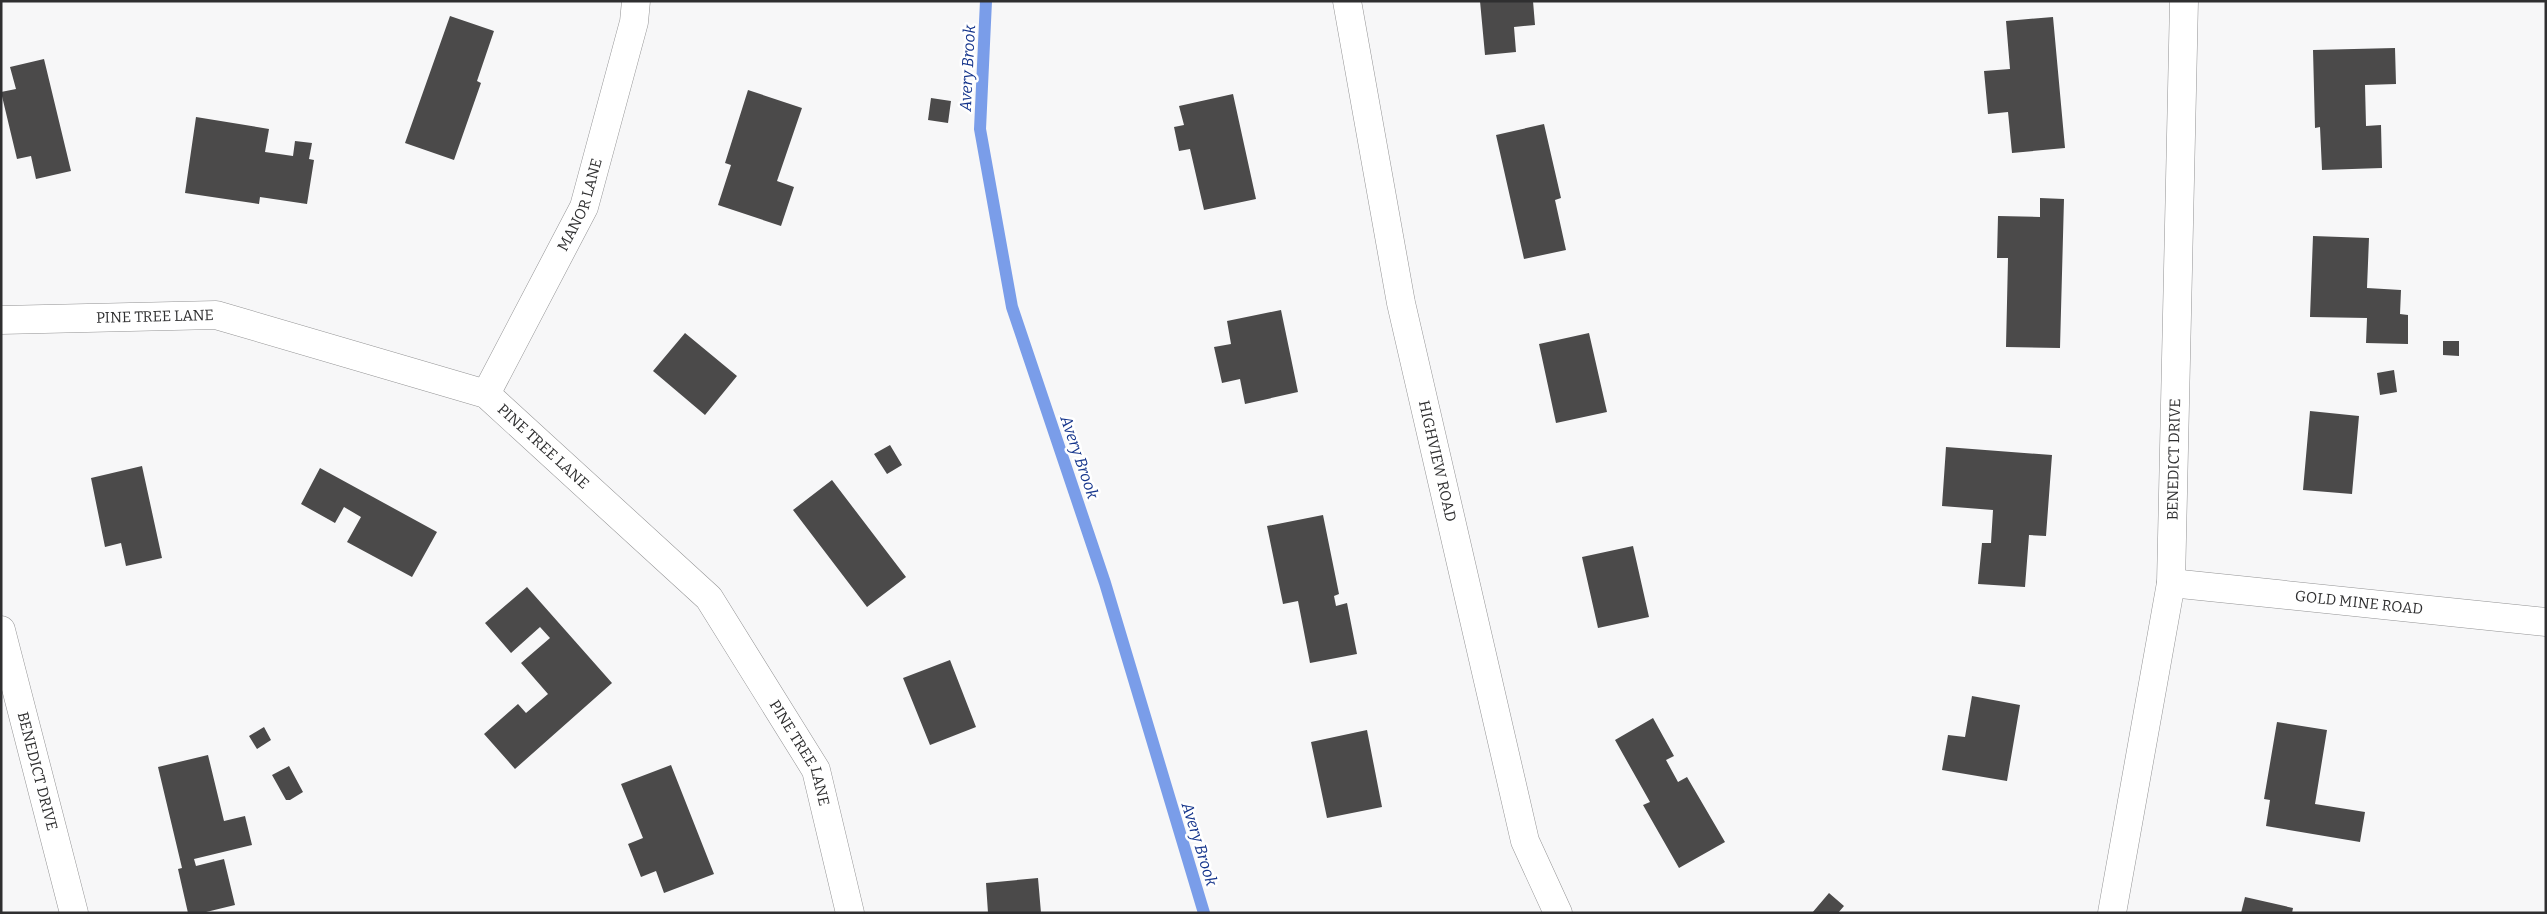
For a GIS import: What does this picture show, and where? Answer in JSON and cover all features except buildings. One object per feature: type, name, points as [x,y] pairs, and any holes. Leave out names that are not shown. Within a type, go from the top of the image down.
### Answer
[{"type":"street","name":"MANOR LANE","points":[[486,394],[584,207],[634,22],[636,1]]},
{"type":"street","name":"HIGHVIEW ROAD","points":[[1347,1],[1401,303],[1496,716],[1525,841],[1558,913]]},
{"type":"street","name":"BENEDICT DRIVE","points":[[2112,913],[2171,583],[2184,1]]},
{"type":"street","name":"PINE TREE LANE","points":[[1,320],[216,315],[486,394],[709,598],[816,770],[850,913]]},
{"type":"street","name":"GOLD MINE ROAD","points":[[2171,583],[2546,622]]},
{"type":"street","name":"BENEDICT DRIVE","points":[[1,630],[74,913]]},
{"type":"waterway","name":"Avery Brook","points":[[986,1],[980,129],[1012,307],[1105,583],[1204,913]]}]
